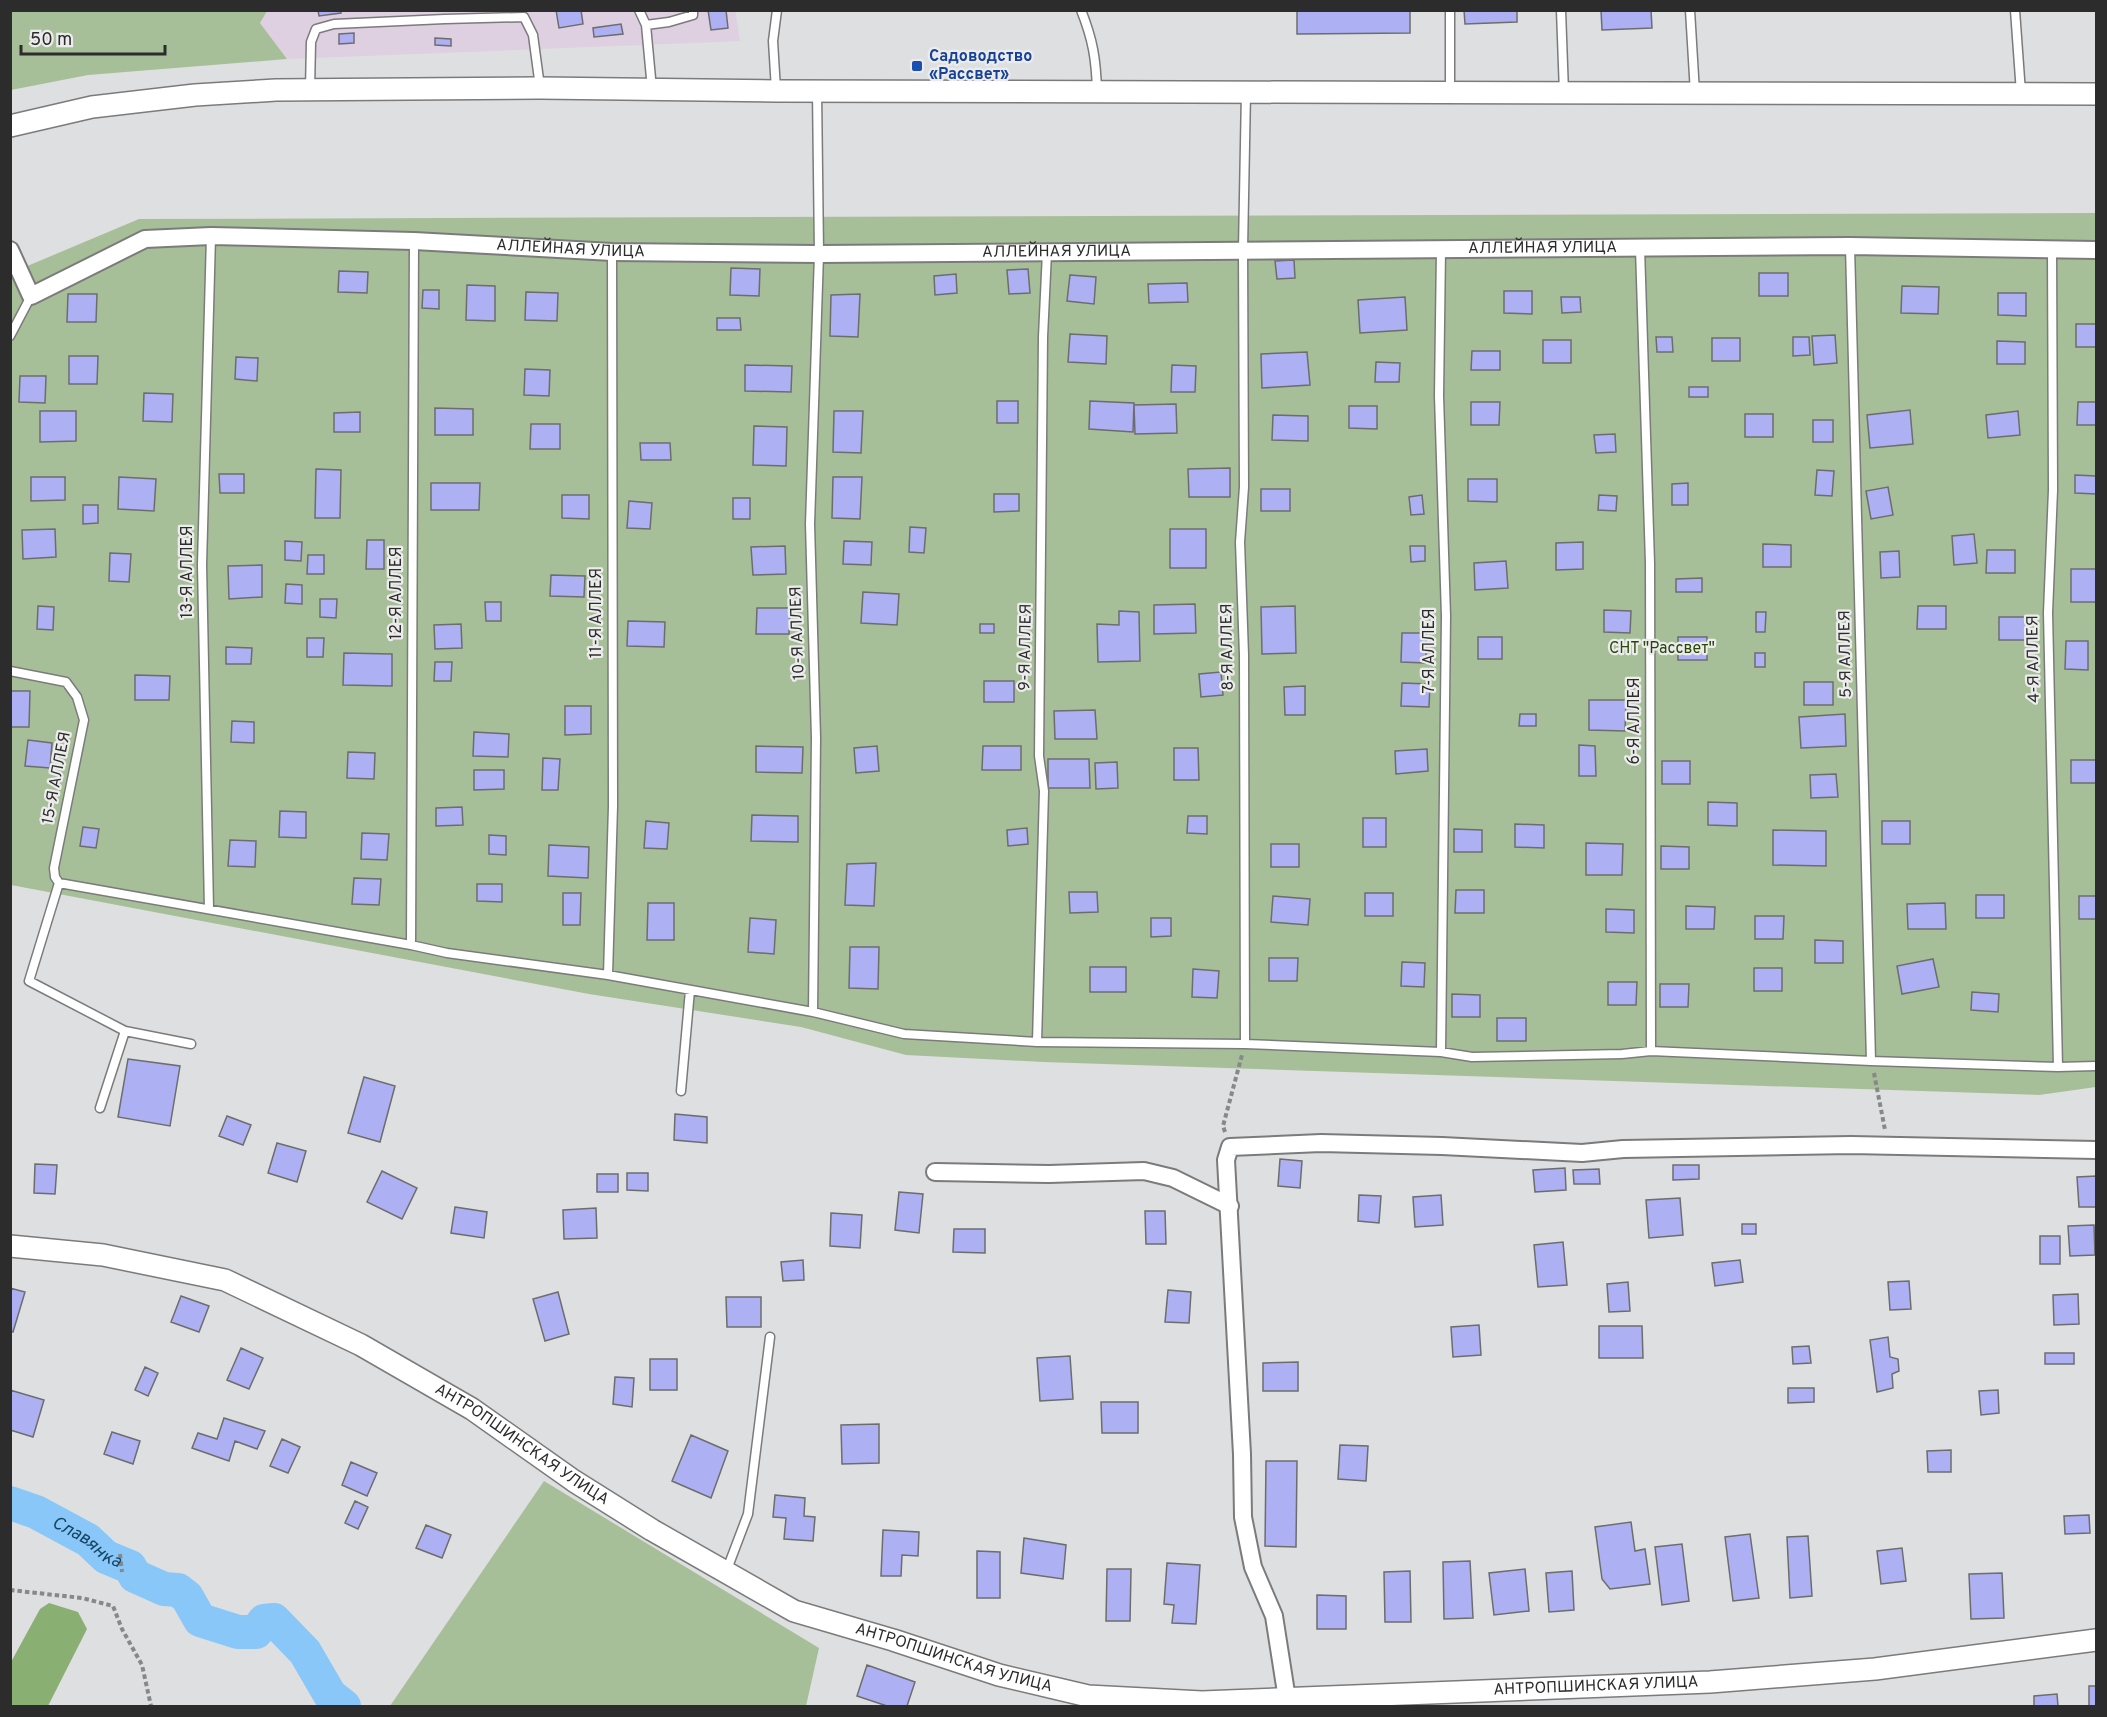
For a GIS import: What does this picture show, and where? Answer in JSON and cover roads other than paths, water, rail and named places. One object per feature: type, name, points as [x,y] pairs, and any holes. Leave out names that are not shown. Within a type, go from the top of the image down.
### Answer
[{"type":"street","points":[[10,126],[92,107],[195,95],[310,90],[540,88],[776,91],[2097,94]]},
{"type":"street","name":"АЛЛЕЙНАЯ УЛИЦА","points":[[30,296],[145,239],[211,236],[414,241],[612,252],[819,254],[1850,246],[2097,249]]},
{"type":"street","points":[[10,250],[30,296]]},
{"type":"street","points":[[1287,1699],[1274,1617],[1253,1567],[1243,1517],[1230,1206],[1226,1160],[1230,1147],[1321,1143],[1582,1153],[1623,1149],[1888,1146],[2097,1150]]},
{"type":"street","points":[[934,1172],[1049,1174],[1144,1171],[1173,1178],[1230,1206]]},
{"type":"street","name":"АНТРОПШИНСКАЯ УЛИЦА","points":[[10,1246],[103,1255],[225,1280],[361,1345],[472,1409],[574,1481],[794,1611],[893,1640],[999,1675],[1088,1696],[1202,1702],[1710,1682],[1875,1669],[2097,1640]]},
{"type":"lane","points":[[639,10],[646,25],[652,89]]},
{"type":"lane","points":[[646,25],[669,22],[693,15],[693,10]]},
{"type":"lane","points":[[776,91],[773,41],[777,10]]},
{"type":"lane","points":[[1081,10],[1092,39],[1096,66],[1096,91]]},
{"type":"lane","points":[[1450,10],[1450,92]]},
{"type":"lane","points":[[1561,10],[1564,93]]},
{"type":"lane","points":[[1690,10],[1695,94]]},
{"type":"lane","points":[[2015,10],[2021,94]]},
{"type":"lane","points":[[310,90],[311,42],[316,28],[345,24],[445,19],[524,18],[533,34],[540,88]]},
{"type":"lane","name":"10-Я АЛЛЕЯ","points":[[813,1012],[816,738],[810,524],[819,254],[817,91]]},
{"type":"lane","name":"8-Я АЛЛЕЯ","points":[[1245,1044],[1244,655],[1240,542],[1244,487],[1243,249],[1246,91]]},
{"type":"lane","name":"13-Я АЛЛЕЯ","points":[[209,909],[202,565],[211,236]]},
{"type":"lane","name":"12-Я АЛЛЕЯ","points":[[411,945],[414,241]]},
{"type":"lane","name":"5-Я АЛЛЕЯ","points":[[1850,246],[1871,1061]]},
{"type":"lane","name":"6-Я АЛЛЕЯ","points":[[1640,248],[1650,563],[1651,1051]]},
{"type":"lane","name":"7-Я АЛЛЕЯ","points":[[1441,250],[1439,396],[1446,616],[1441,1052]]},
{"type":"lane","name":"4-Я АЛЛЕЯ","points":[[2052,250],[2053,490],[2048,613],[2058,1067]]},
{"type":"lane","name":"9-Я АЛЛЕЯ","points":[[1037,1042],[1044,791],[1039,756],[1043,338],[1047,251]]},
{"type":"lane","name":"11-Я АЛЛЕЯ","points":[[608,975],[612,806],[612,252]]},
{"type":"lane","points":[[10,336],[30,296]]},
{"type":"lane","name":"15-Я АЛЛЕЯ","points":[[10,671],[66,682],[77,696],[84,720],[54,868],[58,883]]},
{"type":"lane","points":[[191,1044],[125,1031],[29,981],[58,883],[447,953],[608,975],[813,1012],[904,1034],[1037,1042],[1245,1044],[1441,1052],[1473,1056],[1622,1054],[1651,1051],[1871,1061],[2058,1067],[2097,1066]]},
{"type":"lane","points":[[681,1091],[690,990]]},
{"type":"lane","points":[[100,1108],[125,1031]]},
{"type":"lane","points":[[726,1572],[748,1514],[770,1337]]},
{"type":"waterway","name":"Славянка","points":[[10,1503],[36,1512],[88,1540],[106,1557],[130,1567],[135,1576],[164,1589],[178,1590],[187,1597],[200,1620],[238,1632],[256,1632],[264,1621],[274,1620],[305,1652],[330,1695],[344,1706]]},
{"type":"place","name":"Садоводство «Рассвет»","points":[[917,66]]},
{"type":"park label","name":"СНТ \"Рассвет\"","points":[[1662,649]]}]
